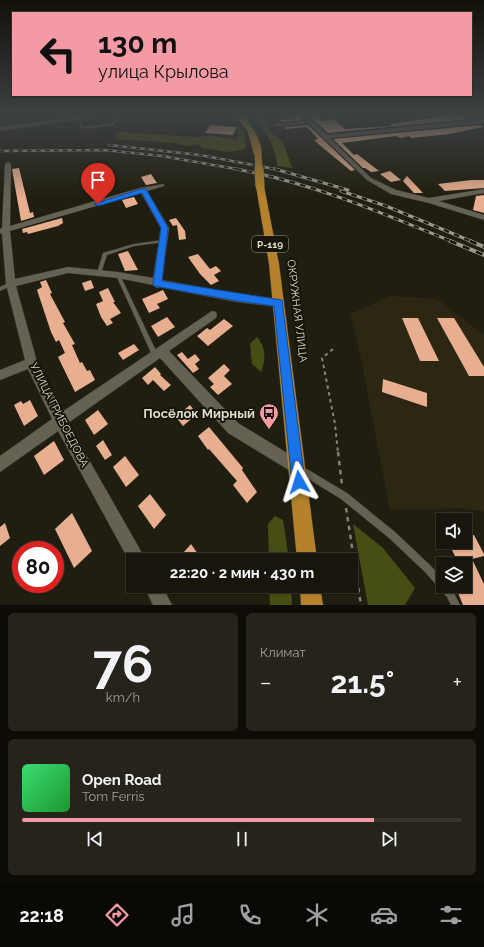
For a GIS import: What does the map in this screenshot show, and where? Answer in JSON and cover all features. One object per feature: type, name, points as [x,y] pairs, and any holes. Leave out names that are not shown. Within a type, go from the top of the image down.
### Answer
[{"type":"highway","name":"ОКРУЖНАЯ УЛИЦА","points":[[256,142],[260,186],[278,303],[306,553]]},
{"type":"highway","points":[[311,593],[312,605]]},
{"type":"street","points":[[332,142],[369,179],[394,192],[430,201],[484,218]]},
{"type":"street","name":"УЛИЦА ГРИБОЕДОВА","points":[[8,164],[4,187],[3,231],[11,284],[31,363],[60,421],[134,553]]},
{"type":"street","points":[[3,231],[162,185]]},
{"type":"street","points":[[144,190],[165,228],[157,284]]},
{"type":"street","points":[[430,201],[484,191]]},
{"type":"street","points":[[11,284],[68,270],[118,275],[157,284],[237,298],[278,303]]},
{"type":"street","points":[[0,465],[60,421],[212,316]]},
{"type":"street","points":[[158,353],[233,428],[297,467]]},
{"type":"street","points":[[0,375],[31,363]]},
{"type":"street","points":[[157,593],[163,605]]},
{"type":"lane","points":[[98,273],[106,254],[134,245],[163,241]]},
{"type":"lane","points":[[118,275],[158,353]]},
{"type":"lane","points":[[0,289],[11,284]]},
{"type":"lane","points":[[297,467],[344,496],[428,569],[450,594],[456,605]]},
{"type":"path","points":[[333,349],[323,357],[323,360],[335,424],[344,496],[361,605]]},
{"type":"shaded area","points":[[391,296],[437,299],[484,335],[484,512],[464,508],[390,510],[361,359],[350,314]]},
{"type":"green space","points":[[164,142],[245,142],[246,149],[228,152],[202,148],[199,144],[186,146],[176,143]]},
{"type":"green space","points":[[271,142],[283,142],[292,168],[277,166],[277,160]]},
{"type":"green space","points":[[257,337],[264,349],[264,363],[261,372],[252,364],[250,344]]},
{"type":"green space","points":[[275,516],[283,520],[288,553],[269,553],[268,524]]},
{"type":"green space","points":[[353,524],[383,548],[415,588],[405,605],[368,605]]},
{"type":"green space","points":[[269,593],[291,593],[292,605],[270,605]]},
{"type":"building","points":[[317,142],[326,142],[355,170],[351,171]]},
{"type":"building","points":[[336,142],[348,142],[342,143],[354,155],[357,154],[379,171],[371,172],[363,168]]},
{"type":"building","points":[[19,168],[30,213],[33,212],[34,217],[21,221],[12,169]]},
{"type":"building","points":[[390,171],[401,180],[391,182],[380,174]]},
{"type":"building","points":[[151,174],[157,183],[146,185],[141,177]]},
{"type":"building","points":[[407,176],[423,193],[414,193],[403,181]]},
{"type":"building","points":[[484,180],[484,188],[445,191],[438,184]]},
{"type":"building","points":[[484,195],[484,213],[473,210],[476,196]]},
{"type":"building","points":[[134,197],[138,204],[126,208],[122,200]]},
{"type":"building","points":[[62,218],[63,223],[58,226],[28,234],[27,232],[23,233],[22,229]]},
{"type":"building","points":[[176,218],[185,231],[186,239],[179,240],[177,225],[173,226],[169,220]]},
{"type":"building","points":[[128,251],[138,270],[125,271],[118,254]]},
{"type":"building","points":[[198,254],[210,269],[216,266],[221,271],[214,275],[219,281],[211,285],[200,274],[188,257]]},
{"type":"building","points":[[46,280],[52,293],[50,294],[65,322],[63,323],[75,344],[72,345],[80,363],[82,362],[87,371],[90,370],[95,380],[75,392],[58,357],[65,353],[59,340],[56,342],[51,332],[37,290],[42,287],[40,282]]},
{"type":"building","points":[[91,280],[94,288],[85,291],[82,283]]},
{"type":"building","points":[[108,288],[115,302],[113,302],[121,313],[110,319],[113,323],[107,326],[101,317],[96,304],[103,301],[99,292]]},
{"type":"building","points":[[163,290],[168,299],[157,304],[160,308],[149,313],[142,299]]},
{"type":"building","points":[[167,317],[175,327],[158,337],[151,326]]},
{"type":"building","points":[[402,318],[418,318],[439,361],[420,361]]},
{"type":"building","points":[[437,318],[454,318],[484,367],[484,376],[469,376]]},
{"type":"building","points":[[224,319],[233,326],[208,346],[197,336],[207,328],[210,330]]},
{"type":"building","points":[[134,344],[139,350],[123,360],[118,353]]},
{"type":"building","points":[[182,352],[188,359],[195,354],[200,360],[195,364],[199,369],[193,373],[177,355]]},
{"type":"building","points":[[224,364],[230,370],[224,376],[232,384],[218,395],[210,387],[214,384],[208,378]]},
{"type":"building","points":[[155,367],[161,374],[160,375],[171,385],[164,391],[153,380],[148,385],[142,378]]},
{"type":"building","points":[[383,379],[427,393],[427,407],[382,392]]},
{"type":"building","points":[[30,400],[38,416],[24,426],[14,405],[21,401],[23,404]]},
{"type":"building","points":[[190,405],[197,414],[183,426],[176,417]]},
{"type":"building","points":[[98,410],[108,424],[94,435],[85,420]]},
{"type":"building","points":[[209,427],[243,468],[242,470],[257,492],[247,503],[233,485],[237,481],[209,449],[208,450],[198,436]]},
{"type":"building","points":[[103,440],[112,455],[105,460],[96,446]]},
{"type":"building","points":[[54,441],[64,460],[44,475],[34,456]]},
{"type":"building","points":[[125,456],[139,475],[126,487],[113,467]]},
{"type":"building","points":[[150,494],[166,515],[154,529],[138,506]]},
{"type":"building","points":[[72,513],[92,551],[74,568],[64,547],[64,541],[61,541],[55,529]]},
{"type":"building","points":[[5,523],[10,538],[0,546],[0,527]]},
{"type":"building","points":[[472,535],[474,535],[484,556],[472,559],[472,557],[456,557],[452,549],[472,549]]},
{"type":"building","points":[[191,544],[197,553],[183,553]]},
{"type":"building","points":[[472,559],[484,584],[484,605],[463,605],[458,593],[472,593]]},
{"type":"railway","points":[[109,145],[200,155],[276,169]]},
{"type":"railway","points":[[0,151],[105,150],[162,156],[242,170]]},
{"type":"railway","points":[[236,169],[292,182],[320,191],[373,210],[453,242]]},
{"type":"railway","points":[[276,169],[280,170]]},
{"type":"railway","points":[[276,169],[348,190]]},
{"type":"railway","points":[[341,191],[386,206],[473,242]]},
{"type":"railway","points":[[450,241],[484,255]]},
{"type":"railway","points":[[470,241],[484,247]]},
{"type":"place","name":"Посёлок Мирный","points":[[269,430]]},
{"type":"route","points":[[98,204],[144,190],[165,228],[157,284],[237,298],[278,303],[299,482]]}]
